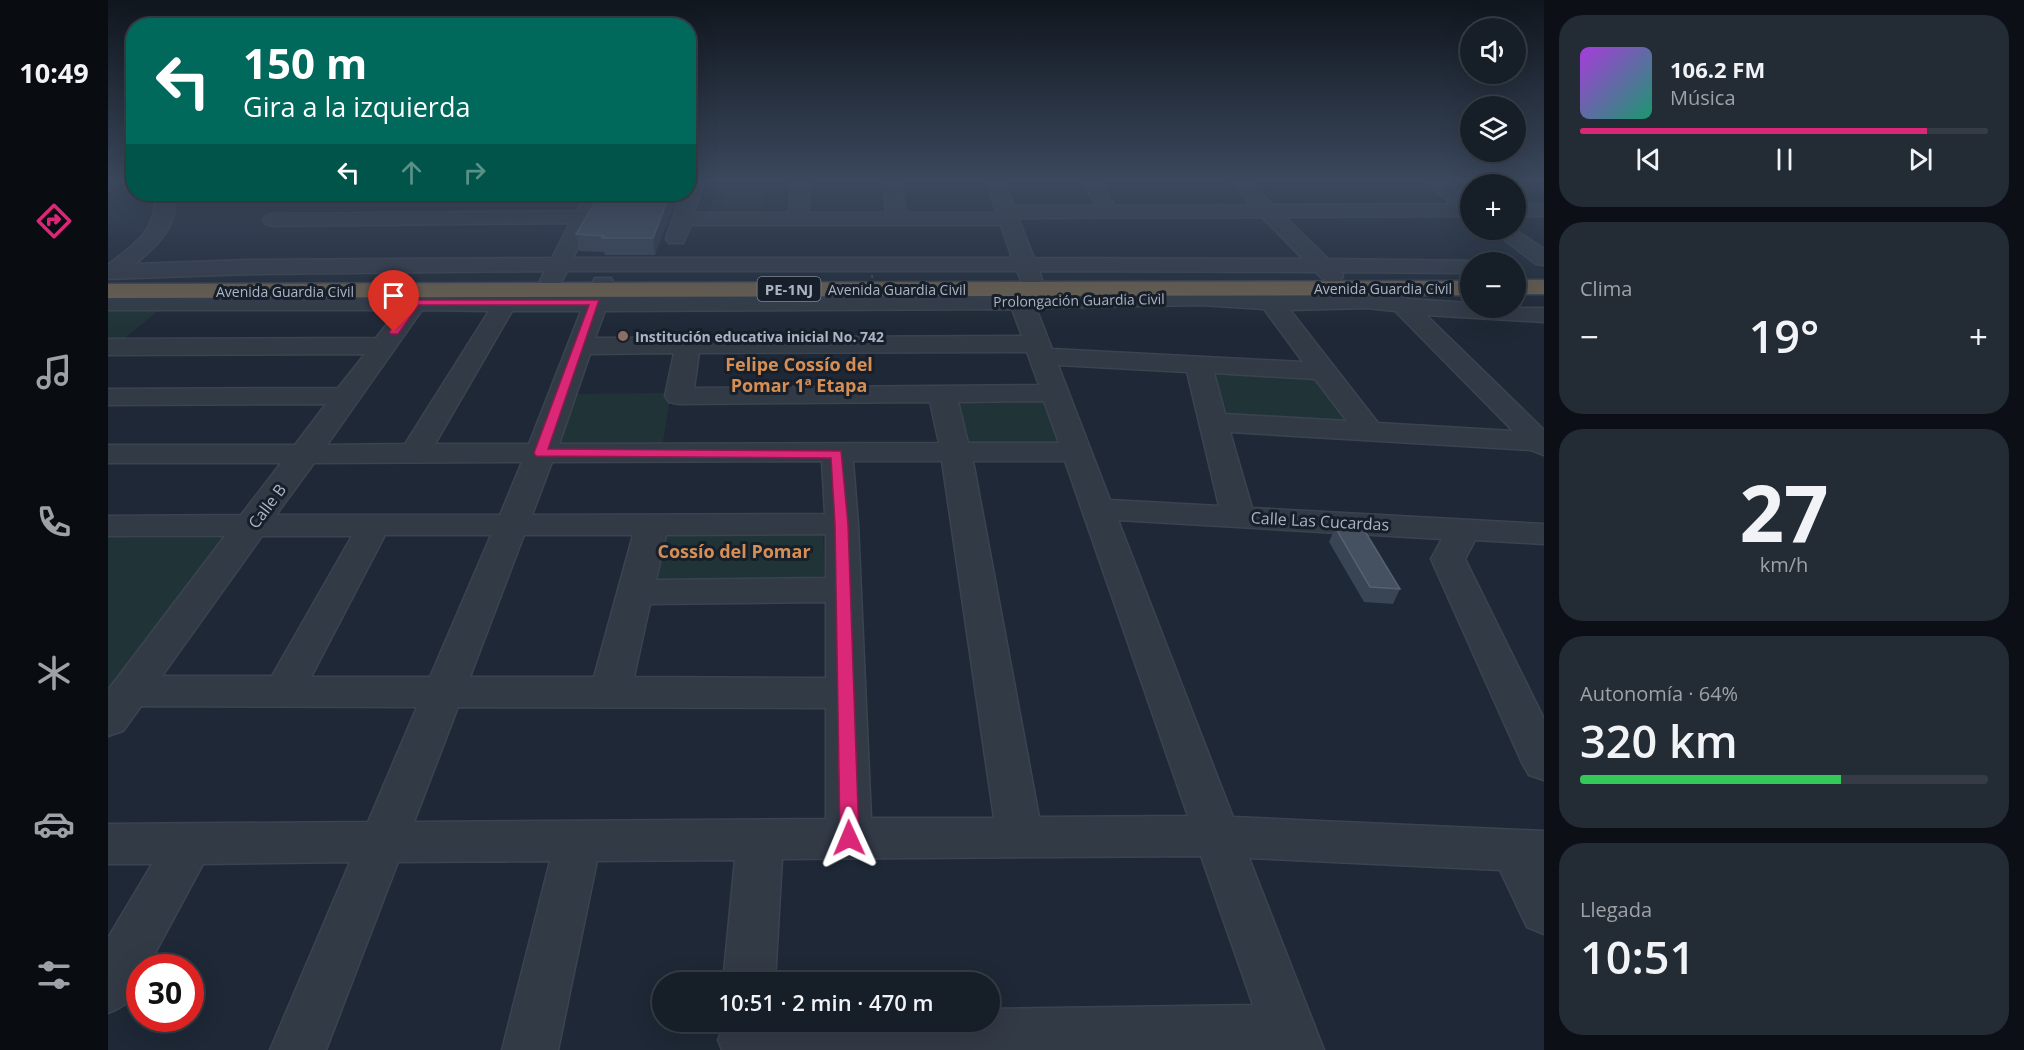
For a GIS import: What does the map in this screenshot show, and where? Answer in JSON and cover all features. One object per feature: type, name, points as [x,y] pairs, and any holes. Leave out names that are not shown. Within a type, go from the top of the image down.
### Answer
[{"type":"highway","name":"Avenida Guardia Civil","points":[[109,279],[251,260],[555,273],[600,291]]},
{"type":"highway","name":"Avenida Guardia Civil","points":[[1024,284],[1329,273],[1460,279]]},
{"type":"highway","points":[[109,279],[184,297]]},
{"type":"highway","points":[[1526,279],[1544,279]]},
{"type":"highway","points":[[1526,288],[1544,287]]},
{"type":"highway","name":"Avenida Guardia Civil","points":[[1265,295],[1383,288],[1460,288]]},
{"type":"highway","points":[[421,296],[600,291]]},
{"type":"street","points":[[109,279],[156,231]]},
{"type":"street","points":[[251,260],[266,231]]},
{"type":"street","points":[[555,273],[576,231]]},
{"type":"street","points":[[668,264],[678,231]]},
{"type":"street","points":[[745,1037],[1293,1041],[1054,393],[1040,350],[1012,231]]},
{"type":"street","points":[[1288,231],[1329,273],[1460,266]]},
{"type":"street","points":[[1516,240],[1544,259]]},
{"type":"street","points":[[555,273],[668,264],[1024,284]]},
{"type":"street","points":[[1526,266],[1544,265]]},
{"type":"street","name":"Prolongación Guardia Civil","points":[[108,303],[184,297],[421,296],[505,303],[600,291],[1024,284],[1201,298],[1265,295],[1544,314]]},
{"type":"street","points":[[1383,288],[1543,443]]},
{"type":"street","points":[[298,1050],[381,841],[541,453],[600,291]]},
{"type":"street","points":[[1265,295],[1368,430]]},
{"type":"street","name":"Calle B","points":[[119,705],[421,296]]},
{"type":"street","points":[[114,352],[184,297]]},
{"type":"street","points":[[1526,298],[1544,314]]},
{"type":"street","points":[[415,453],[505,303]]},
{"type":"street","points":[[579,346],[688,345],[1040,350],[1198,364],[1323,371]]},
{"type":"street","points":[[688,345],[679,396],[1054,393]]},
{"type":"street","points":[[114,352],[384,346]]},
{"type":"street","points":[[1198,364],[1238,516]]},
{"type":"street","points":[[942,394],[956,453],[1020,837]]},
{"type":"street","points":[[108,397],[347,396]]},
{"type":"street","points":[[1213,422],[1368,430],[1543,443]]},
{"type":"street","points":[[108,454],[1076,452]]},
{"type":"street","points":[[837,454],[842,524],[849,838]]},
{"type":"street","name":"Calle Las Cucardas","points":[[1097,508],[1544,534]]},
{"type":"street","points":[[108,525],[842,524]]},
{"type":"street","points":[[283,692],[374,525]]},
{"type":"street","points":[[610,693],[652,525]]},
{"type":"street","points":[[1464,529],[1448,559],[1544,764]]},
{"type":"street","points":[[635,592],[843,590]]},
{"type":"street","points":[[119,705],[283,692],[846,693]]},
{"type":"street","points":[[108,844],[1217,836],[1529,851],[1544,911]]},
{"type":"street","points":[[750,972],[760,838]]},
{"type":"street","points":[[530,1050],[578,840]]},
{"type":"street","points":[[108,987],[190,843]]},
{"type":"path","points":[[872,276],[874,297]]},
{"type":"green space","points":[[164,306],[118,344],[108,344],[108,307]]},
{"type":"green space","points":[[1203,369],[1321,375],[1356,426],[1226,420]]},
{"type":"green space","points":[[671,393],[662,447],[555,448],[571,394]]},
{"type":"green space","points":[[950,398],[1046,399],[1064,446],[958,447]]},
{"type":"green space","points":[[655,532],[823,532],[825,587],[642,587]]},
{"type":"green space","points":[[108,537],[230,538],[108,698]]},
{"type":"building","points":[[578,231],[656,231],[653,238],[602,238],[604,236],[576,234]]},
{"type":"building","points":[[1335,527],[1363,528],[1400,589],[1370,587]]},
{"type":"place","name":"Institución educativa inicial No. 742","points":[[623,336]]},
{"type":"district","name":"Felipe Cossío del Pomar 1ª Etapa","points":[[799,374]]},
{"type":"district","name":"Cossío del Pomar","points":[[734,551]]},
{"type":"route","points":[[394,332],[416,303],[595,302],[541,453],[837,454],[842,524],[849,838]]}]
